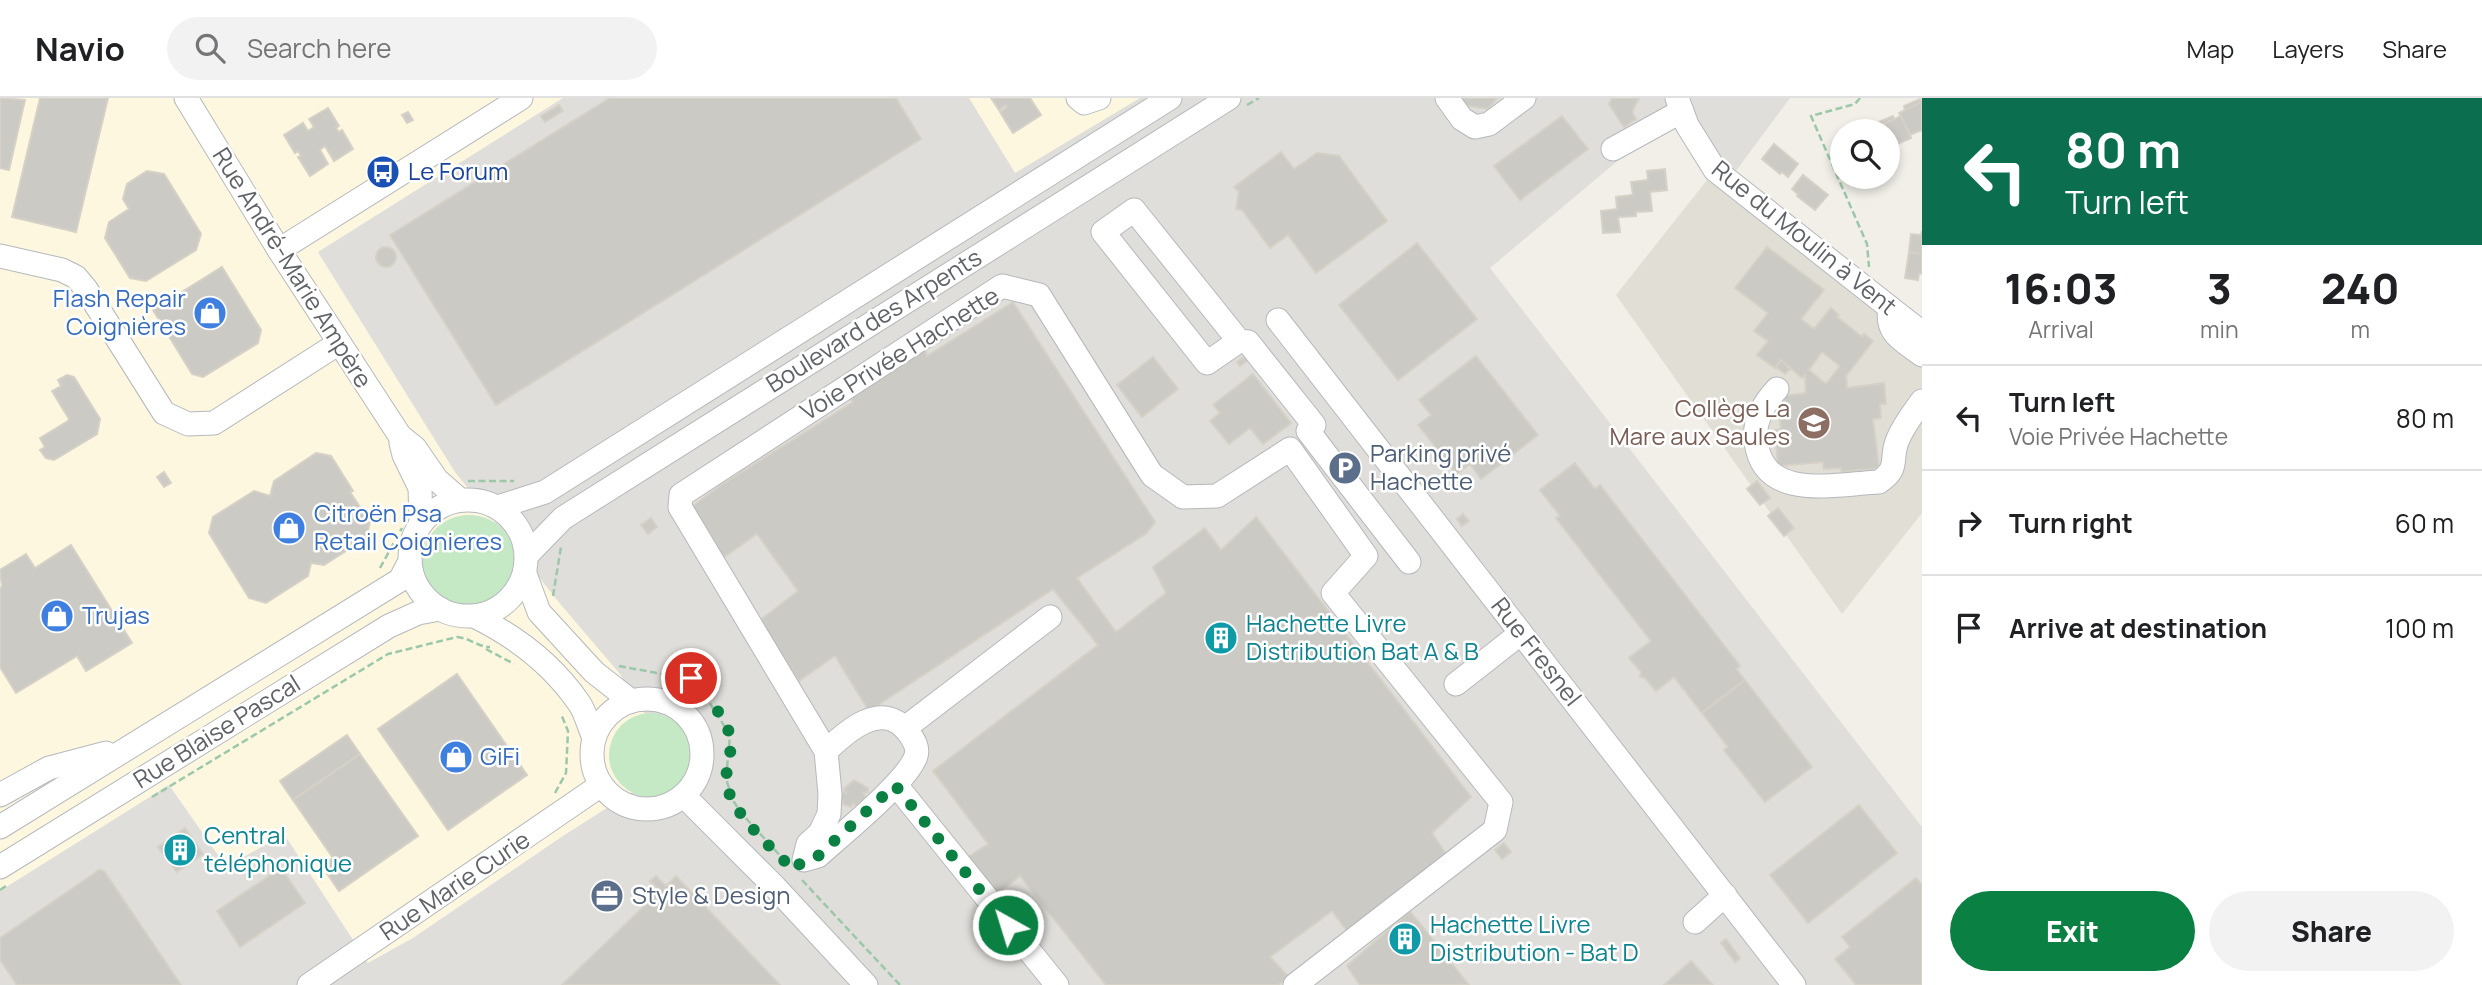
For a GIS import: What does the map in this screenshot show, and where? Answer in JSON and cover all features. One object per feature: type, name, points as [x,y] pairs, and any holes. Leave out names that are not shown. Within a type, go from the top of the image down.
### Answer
[{"type":"street","name":"Rue André-Marie Ampère","points":[[186,98],[279,250],[400,436]]},
{"type":"street","points":[[279,250],[521,98]]},
{"type":"street","points":[[1078,98],[1084,103],[1099,98]]},
{"type":"street","name":"Boulevard des Arpents","points":[[498,507],[545,492],[1170,98]]},
{"type":"street","name":"Boulevard des Arpents","points":[[526,564],[563,518],[1229,98]]},
{"type":"street","points":[[1447,98],[1462,119],[1475,127],[1489,124],[1524,98]]},
{"type":"street","points":[[1613,149],[1679,105]]},
{"type":"street","name":"Rue du Moulin à Vent","points":[[1679,105],[1701,151],[1715,170],[1922,333]]},
{"type":"street","points":[[1239,341],[1134,210],[1102,232],[1207,363],[1239,341],[1248,341],[1409,562]]},
{"type":"street","points":[[0,256],[62,270],[76,277],[164,413],[188,425],[214,423],[339,343]]},
{"type":"street","name":"Voie Privée Hachette","points":[[799,865],[808,844],[820,833],[829,814],[826,751],[680,507],[681,495],[1002,286],[1039,295],[1152,475],[1182,497],[1217,496],[1290,449]]},
{"type":"street","points":[[1881,302],[1894,334],[1922,355]]},
{"type":"street","name":"Rue Fresnel","points":[[1278,320],[1794,985]]},
{"type":"street","points":[[1777,389],[1765,402],[1759,417],[1755,437],[1758,456],[1776,478],[1797,486],[1878,481],[1890,474],[1894,466],[1896,441],[1922,401]]},
{"type":"street","points":[[1295,985],[1494,830],[1501,802],[1334,593],[1366,556],[1290,449],[1342,401]]},
{"type":"street","points":[[400,436],[404,455],[420,488],[413,520],[414,536],[410,561],[415,581],[426,598],[453,615],[474,616],[501,607],[514,595],[526,564]]},
{"type":"street","points":[[400,436],[415,448],[437,480],[498,507],[516,524],[524,538],[526,564],[534,602],[539,611],[594,672],[631,701]]},
{"type":"street","points":[[413,520],[433,511],[463,491]]},
{"type":"street","name":"Rue Blaise Pascal","points":[[0,827],[400,580],[410,561]]},
{"type":"street","name":"Rue Blaise Pascal","points":[[6,875],[389,626],[418,613],[440,609]]},
{"type":"street","points":[[474,616],[497,627],[538,656],[579,703],[594,738]]},
{"type":"street","points":[[826,751],[856,725],[873,718],[889,718],[905,728],[1050,617]]},
{"type":"street","points":[[1456,684],[1521,633]]},
{"type":"street","points":[[650,698],[668,702],[684,712],[696,727],[702,745],[702,764],[696,782],[684,796],[668,806],[649,810],[631,808],[614,799],[601,785],[594,771],[591,754],[601,723],[614,709],[631,701],[650,698]]},
{"type":"street","name":"Voie Privée Hachette","points":[[775,887],[799,865],[818,856],[895,785],[916,756],[917,747],[905,728]]},
{"type":"street","name":"Rue Blaise Pascal","points":[[0,795],[49,768],[101,753],[123,751]]},
{"type":"street","name":"Rue Marie Curie","points":[[309,985],[601,785]]},
{"type":"street","points":[[895,785],[1057,985]]},
{"type":"street","points":[[684,796],[775,887],[866,985]]},
{"type":"street","points":[[1695,922],[1724,895]]},
{"type":"path","points":[[1860,98],[1855,104],[1811,116],[1867,244],[1881,302]]},
{"type":"path","points":[[463,491],[514,481]]},
{"type":"path","points":[[379,571],[402,529],[413,520]]},
{"type":"path","points":[[153,797],[388,654],[457,637],[467,638],[516,665]]},
{"type":"path","points":[[485,647],[497,647]]},
{"type":"path","points":[[613,664],[695,680],[730,735],[726,779],[734,802],[742,814],[799,865],[900,985]]},
{"type":"path","points":[[553,796],[566,773],[568,731],[560,711]]},
{"type":"path","points":[[0,890],[6,875]]},
{"type":"shaded area","points":[[0,98],[563,98],[318,253],[455,472],[620,674],[676,764],[563,836],[413,938],[368,963],[284,835],[235,863],[220,858],[169,785],[0,891]]},
{"type":"shaded area","points":[[563,98],[969,98],[1015,173],[1140,98],[1790,98],[1721,191],[1706,179],[1671,116],[1490,268],[1922,827],[1922,985],[0,985],[0,891],[169,785],[220,858],[235,862],[284,834],[368,963],[413,938],[563,836],[676,764],[620,674],[455,472],[318,252]]},
{"type":"shaded area","points":[[969,98],[1140,98],[1015,173]]},
{"type":"shaded area","name":"Collège La Mare aux Saules","points":[[1715,170],[1922,333],[1922,513],[1842,614],[1616,295]]},
{"type":"green space","points":[[469,515],[487,519],[502,529],[512,544],[516,562],[512,580],[502,595],[487,605],[469,609],[451,605],[436,595],[426,580],[422,562],[426,544],[436,529],[451,519]]},
{"type":"green space","points":[[643,713],[659,713],[675,720],[686,731],[693,747],[690,771],[681,785],[659,797],[643,797],[627,790],[616,779],[609,763],[609,747],[616,731],[627,720]]},
{"type":"building","points":[[0,98],[25,100],[9,170],[0,168]]},
{"type":"building","points":[[40,98],[108,98],[76,232],[12,217]]},
{"type":"building","points":[[610,98],[896,98],[921,139],[496,405],[390,235]]},
{"type":"building","points":[[991,98],[1030,98],[1041,115],[1013,133],[1000,112],[1006,105],[999,110]]},
{"type":"building","points":[[1462,98],[1497,98],[1488,109],[1464,105]]},
{"type":"building","points":[[1612,98],[1639,98],[1632,112],[1636,119],[1624,127],[1609,104]]},
{"type":"building","points":[[1920,99],[1922,102],[1905,110],[1904,106]]},
{"type":"building","points":[[1922,102],[1922,130],[1910,135],[1899,113]]},
{"type":"building","points":[[559,105],[563,111],[545,122],[541,116]]},
{"type":"building","points":[[328,108],[339,126],[336,128],[339,132],[342,130],[353,149],[334,161],[325,146],[320,150],[328,164],[310,176],[298,157],[301,156],[298,151],[295,153],[284,135],[303,123],[308,131],[314,127],[309,119]]},
{"type":"building","points":[[408,112],[413,120],[407,123],[402,115]]},
{"type":"building","points":[[1562,116],[1588,149],[1520,200],[1494,166]]},
{"type":"building","points":[[1901,116],[1911,138],[1900,143],[1900,119],[1894,119]]},
{"type":"building","points":[[1774,144],[1798,164],[1788,177],[1762,159]]},
{"type":"building","points":[[1281,152],[1294,169],[1317,153],[1339,156],[1387,221],[1316,273],[1288,235],[1270,248],[1242,210],[1236,209],[1239,192],[1234,187]]},
{"type":"building","points":[[1665,169],[1667,190],[1650,192],[1652,211],[1636,212],[1636,216],[1618,217],[1620,232],[1603,233],[1601,211],[1617,209],[1616,197],[1633,195],[1631,182],[1648,180],[1647,171]]},
{"type":"building","points":[[147,171],[164,174],[201,234],[196,250],[146,281],[130,278],[105,238],[109,222],[129,209],[123,199],[127,184]]},
{"type":"building","points":[[1803,175],[1828,195],[1815,210],[1792,189]]},
{"type":"building","points":[[1922,231],[1922,254],[1909,252],[1911,234],[1921,235]]},
{"type":"building","points":[[1417,243],[1477,319],[1398,380],[1339,305]]},
{"type":"building","points":[[386,247],[393,250],[396,257],[393,264],[386,267],[379,264],[376,257],[379,250]]},
{"type":"building","points":[[1767,247],[1824,290],[1801,319],[1814,329],[1831,308],[1839,315],[1837,317],[1862,337],[1864,334],[1873,341],[1846,376],[1847,388],[1884,383],[1886,404],[1880,404],[1881,418],[1873,419],[1879,468],[1842,472],[1841,468],[1824,469],[1823,462],[1778,466],[1775,430],[1781,429],[1779,412],[1786,411],[1784,396],[1806,393],[1805,375],[1802,378],[1781,360],[1775,368],[1757,355],[1768,341],[1754,331],[1768,313],[1735,288]],"holes":[[[1822,352],[1840,366],[1826,384],[1809,370]]]},
{"type":"building","points":[[1909,252],[1922,254],[1922,274],[1919,273],[1918,280],[1905,278]]},
{"type":"building","points":[[222,267],[261,330],[258,343],[203,377],[192,374],[153,310]]},
{"type":"building","name":"Hachette Livre Distribution Bat A & B","points":[[1013,302],[1155,522],[1147,533],[1077,578],[1116,632],[1166,593],[1153,567],[1205,528],[1221,550],[1256,517],[1471,797],[1432,833],[1446,854],[1350,935],[1332,911],[1270,957],[1289,977],[1278,985],[1106,985],[1020,876],[996,895],[968,857],[988,844],[933,771],[1098,645],[1053,589],[869,711],[835,656],[799,681],[759,621],[798,591],[757,534],[720,560],[690,508],[721,485],[853,402],[847,395],[924,345],[927,356]]},
{"type":"building","points":[[1476,356],[1538,435],[1481,479],[1470,464],[1457,474],[1418,425],[1431,415],[1419,400]]},
{"type":"building","points":[[1153,357],[1178,389],[1142,417],[1117,385]]},
{"type":"building","points":[[1244,357],[1247,361],[1240,366],[1237,362]]},
{"type":"building","points":[[1781,360],[1790,369],[1785,374],[1776,367]]},
{"type":"building","points":[[1253,374],[1291,423],[1263,444],[1250,428],[1229,444],[1210,421],[1220,413],[1213,405]]},
{"type":"building","points":[[67,375],[74,377],[100,419],[97,434],[54,460],[46,458],[40,450],[45,447],[40,438],[69,419],[52,391],[61,386],[58,380]]},
{"type":"building","name":"Citroën Psa Retail Coignieres","points":[[316,453],[331,456],[353,491],[350,492],[370,522],[366,538],[324,565],[311,563],[308,576],[266,603],[249,598],[209,533],[213,517],[254,491],[270,496],[274,481]]},
{"type":"building","points":[[1575,463],[1595,489],[1600,485],[1740,666],[1736,669],[1745,680],[1702,713],[1674,677],[1656,691],[1645,678],[1640,677],[1641,672],[1629,658],[1651,641],[1556,518],[1560,516],[1540,490]]},
{"type":"building","points":[[164,472],[171,483],[164,487],[157,477]]},
{"type":"building","points":[[1757,481],[1770,498],[1760,505],[1747,489]]},
{"type":"building","points":[[1778,508],[1794,528],[1784,536],[1768,516]]},
{"type":"building","points":[[1463,514],[1469,521],[1462,526],[1457,519]]},
{"type":"building","points":[[651,518],[657,527],[648,534],[641,525]]},
{"type":"building","name":"Trujas","points":[[71,545],[132,643],[86,671],[77,656],[16,693],[0,667],[0,570],[26,554],[35,568]]},
{"type":"building","points":[[457,674],[527,775],[448,830],[378,729]]},
{"type":"building","points":[[1745,680],[1812,767],[1765,802],[1724,750],[1728,747],[1702,713]]},
{"type":"building","points":[[347,735],[360,754],[293,800],[280,781]]},
{"type":"building","points":[[360,754],[418,836],[339,891],[322,866],[333,858],[293,800]]},
{"type":"building","points":[[854,780],[868,788],[868,792],[863,793],[866,797],[856,806],[853,803],[851,807],[839,800],[842,792],[846,793],[844,789]]},
{"type":"building","points":[[1859,805],[1897,853],[1808,923],[1770,875]]},
{"type":"building","name":"Central téléphonique","points":[[185,828],[203,854],[177,872],[158,847]]},
{"type":"building","points":[[1504,843],[1511,852],[1502,859],[1495,850]]},
{"type":"building","points":[[281,868],[305,903],[240,947],[217,911]]},
{"type":"building","points":[[99,870],[104,871],[181,985],[17,985],[0,960],[0,938]]},
{"type":"building","points":[[656,876],[666,886],[676,876],[780,985],[562,985],[660,891],[650,881]]},
{"type":"building","points":[[1916,878],[1922,885],[1922,985],[1856,985],[1835,959],[1850,947],[1842,937]]},
{"type":"building","name":"Hachette Livre Distribution - Bat D","points":[[1410,911],[1469,985],[1360,985],[1347,966]]},
{"type":"building","points":[[1726,939],[1740,958],[1735,962],[1721,943]]},
{"type":"building","points":[[1691,961],[1713,985],[1664,985]]},
{"type":"place","name":"Le Forum","points":[[383,172]]},
{"type":"place","name":"Flash Repair Coignières","points":[[210,313]]},
{"type":"place","name":"Collège La Mare aux Saules","points":[[1814,423]]},
{"type":"place","name":"Parking privé Hachette","points":[[1345,468]]},
{"type":"place","name":"Citroën Psa Retail Coignieres","points":[[289,528]]},
{"type":"place","name":"Trujas","points":[[57,616]]},
{"type":"place","name":"Hachette Livre Distribution Bat A & B","points":[[1221,638]]},
{"type":"place","name":"GiFi","points":[[456,757]]},
{"type":"place","name":"Central téléphonique","points":[[180,850]]},
{"type":"place","name":"Style & Design","points":[[607,896]]},
{"type":"place","name":"Hachette Livre Distribution - Bat D","points":[[1405,939]]},
{"type":"route","points":[[691,678],[723,720],[731,737],[726,779],[734,802],[793,870],[804,860],[818,856],[895,785],[1008,925]]}]
